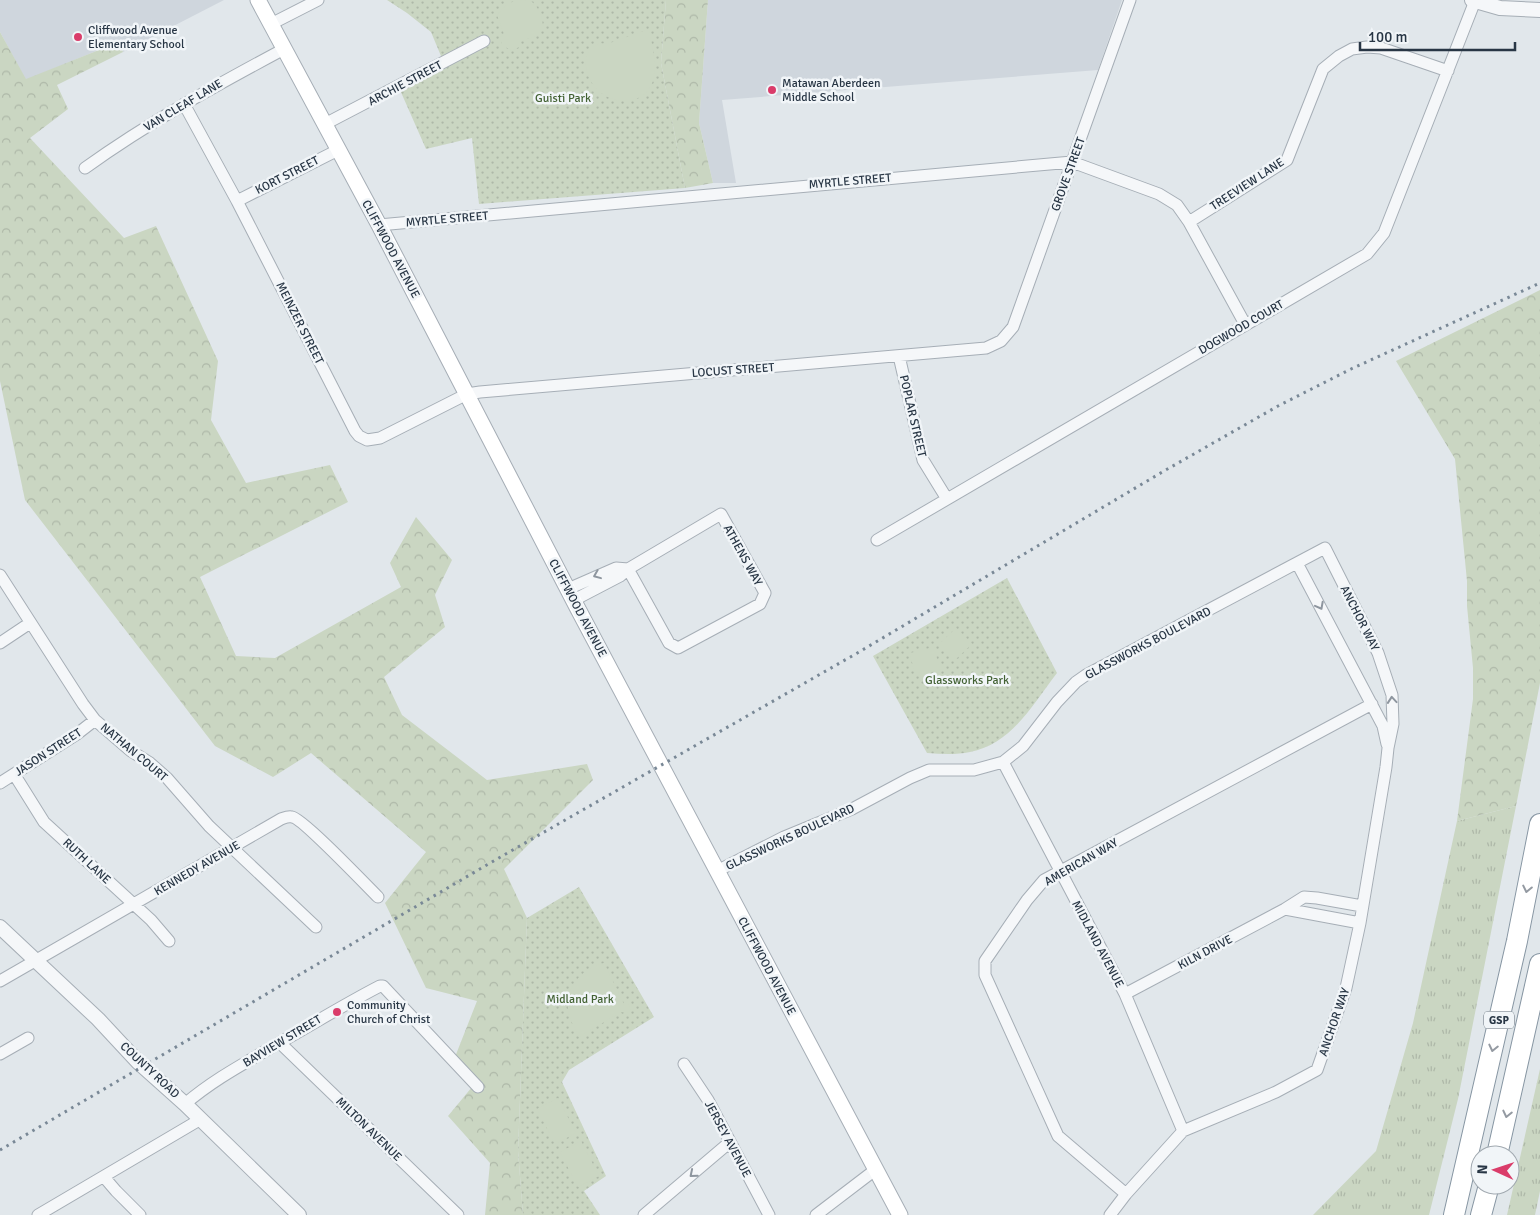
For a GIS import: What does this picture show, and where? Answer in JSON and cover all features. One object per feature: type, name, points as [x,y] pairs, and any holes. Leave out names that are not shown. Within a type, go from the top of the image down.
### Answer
[{"type":"highway","name":"GSP","points":[[1454,1215],[1517,941],[1540,824]]},
{"type":"highway","name":"GSP","points":[[1499,1145],[1540,964]]},
{"type":"highway","points":[[1482,1215],[1487,1195]]},
{"type":"main road","name":"CLIFFWOOD AVENUE","points":[[258,0],[379,225],[571,595],[900,1215]]},
{"type":"street","points":[[271,24],[318,0]]},
{"type":"street","name":"GROVE STREET","points":[[998,343],[1006,337],[1013,327],[1130,0]]},
{"type":"street","points":[[1473,1],[1500,8],[1540,10]]},
{"type":"street","name":"DOGWOOD COURT","points":[[877,540],[1368,254],[1384,233],[1448,71],[1473,1]]},
{"type":"street","name":"ARCHIE STREET","points":[[325,124],[484,41]]},
{"type":"street","name":"TREEVIEW LANE","points":[[1189,222],[1287,160],[1323,70],[1339,56],[1352,49],[1381,48],[1448,71]]},
{"type":"street","name":"VAN CLEAF LANE","points":[[85,168],[126,139],[184,104],[284,49]]},
{"type":"street","name":"MEINZER STREET","points":[[184,104],[237,201],[359,436],[367,440],[380,438],[467,394]]},
{"type":"street","name":"KORT STREET","points":[[237,201],[338,150]]},
{"type":"street","name":"MYRTLE STREET","points":[[379,225],[1072,162],[1163,197],[1177,205],[1189,222],[1245,324]]},
{"type":"street","name":"LOCUST STREET","points":[[467,394],[986,348],[998,343]]},
{"type":"street","name":"POPLAR STREET","points":[[898,356],[922,460],[946,499]]},
{"type":"street","name":"ATHENS WAY","points":[[571,595],[620,576],[628,569],[721,514],[765,593],[760,604],[678,648],[668,643],[628,569]]},
{"type":"street","name":"GLASSWORKS BOULEVARD","points":[[717,871],[784,837],[852,809],[929,770],[974,770],[1003,762],[1023,746],[1057,702],[1076,682],[1086,675],[1325,548]]},
{"type":"street","name":"ANCHOR WAY","points":[[1110,1215],[1126,1194],[1183,1131],[1276,1092],[1317,1070],[1346,988],[1360,923],[1388,748],[1394,724],[1392,695],[1378,653],[1325,548]]},
{"type":"street","name":"ANCHOR WAY","points":[[1297,563],[1383,726],[1388,748]]},
{"type":"street","name":"NATHAN COURT","points":[[0,575],[95,720],[131,751],[150,763],[167,778],[209,826],[316,927]]},
{"type":"street","points":[[0,642],[30,623]]},
{"type":"street","name":"AMERICAN WAY","points":[[1126,1194],[1058,1136],[985,975],[985,961],[1027,900],[1044,880],[1372,704]]},
{"type":"street","name":"JASON STREET","points":[[0,783],[77,734],[95,720]]},
{"type":"street","name":"MIDLAND AVENUE","points":[[1003,762],[1125,994],[1183,1131]]},
{"type":"street","name":"RUTH LANE","points":[[14,774],[44,822],[151,920],[169,941]]},
{"type":"street","name":"KENNEDY AVENUE","points":[[0,981],[280,819],[293,816],[321,840],[378,897]]},
{"type":"street","name":"KILN DRIVE","points":[[1125,994],[1285,910],[1304,897],[1362,906]]},
{"type":"street","points":[[1285,910],[1360,923]]},
{"type":"street","name":"COUNTY ROAD","points":[[0,927],[98,1019],[138,1062],[186,1104],[299,1215]]},
{"type":"street","name":"BAYVIEW STREET","points":[[186,1104],[203,1088],[224,1074],[334,1010],[380,986],[383,986],[478,1087]]},
{"type":"street","points":[[0,1054],[28,1038]]},
{"type":"street","name":"MILTON AVENUE","points":[[280,1043],[458,1215]]},
{"type":"street","name":"JERSEY AVENUE","points":[[684,1064],[708,1100],[769,1215]]},
{"type":"street","points":[[38,1215],[201,1119]]},
{"type":"street","points":[[644,1215],[730,1142]]},
{"type":"street","points":[[816,1215],[875,1170]]},
{"type":"street","points":[[104,1176],[140,1215]]},
{"type":"shaded area","name":"Cliffwood Avenue Elementary School","points":[[0,0],[224,0],[123,52],[118,42],[26,80],[0,32]]},
{"type":"shaded area","name":"Matawan Aberdeen Middle School","points":[[708,0],[1122,0],[1098,70],[722,100],[736,183],[713,183],[699,123]]},
{"type":"green space","name":"Guisti Park","points":[[387,0],[666,0],[661,63],[685,188],[479,204],[472,138],[426,149],[400,90],[446,68],[431,32]]},
{"type":"green space","points":[[516,0],[532,2],[540,13],[543,23],[541,32],[538,35],[519,42],[519,47],[512,51],[502,45],[500,37],[504,34],[497,15],[506,5]]},
{"type":"green space","points":[[666,0],[708,0],[699,123],[713,183],[685,188],[661,63]]},
{"type":"green space","points":[[649,29],[655,67],[652,82],[646,93],[636,99],[625,101],[613,99],[602,93],[593,84],[587,72],[586,60],[588,52],[599,43],[607,44]]},
{"type":"green space","points":[[0,32],[26,79],[119,42],[123,52],[57,85],[68,109],[30,138],[124,238],[156,226],[218,361],[211,420],[246,483],[330,465],[348,502],[200,577],[236,656],[275,658],[401,587],[390,563],[416,517],[452,560],[435,595],[445,627],[384,677],[402,715],[487,780],[587,764],[593,780],[504,869],[527,918],[518,1151],[523,1215],[485,1215],[490,1163],[448,1116],[477,1081],[455,1057],[477,1001],[426,988],[385,903],[426,852],[311,753],[273,777],[215,746],[25,500],[0,381]]},
{"type":"green space","points":[[1540,290],[1540,683],[1516,806],[1457,821],[1473,699],[1473,668],[1455,459],[1396,361]]},
{"type":"green space","name":"Glassworks Park","points":[[1007,578],[1057,673],[1030,710],[1010,732],[998,741],[985,748],[965,753],[927,753],[873,656]]},
{"type":"green space","points":[[956,628],[972,644],[955,660],[939,644]]},
{"type":"green space","points":[[934,647],[940,670],[915,676],[910,653]]},
{"type":"green space","points":[[1516,806],[1458,1099],[1429,1215],[1313,1215],[1376,1151],[1413,1023],[1457,821]]},
{"type":"green space","name":"Midland Park","points":[[579,887],[654,1017],[569,1070],[562,1082],[606,1176],[584,1191],[600,1215],[523,1215],[518,1151],[527,918]]},
{"type":"green space","points":[[604,963],[624,1004],[629,1005],[631,1010],[627,1013],[621,1012],[579,1037],[569,1013],[568,1004],[571,990],[574,983],[584,972]]},
{"type":"green space","points":[[1540,1069],[1540,1191],[1535,1215],[1507,1215],[1512,1195],[1520,1195],[1520,1157]]},
{"type":"green space","points":[[558,1098],[576,1133],[555,1144],[537,1109]]},
{"type":"green space","points":[[581,1141],[599,1176],[578,1187],[560,1152]]},
{"type":"railway","points":[[0,1150],[497,859],[859,652],[1164,471],[1278,406],[1351,369],[1540,283]]},
{"type":"place","name":"Cliffwood Avenue Elementary School","points":[[78,37]]},
{"type":"place","name":"Matawan Aberdeen Middle School","points":[[772,90]]},
{"type":"place","name":"Community Church of Christ","points":[[337,1012]]}]
